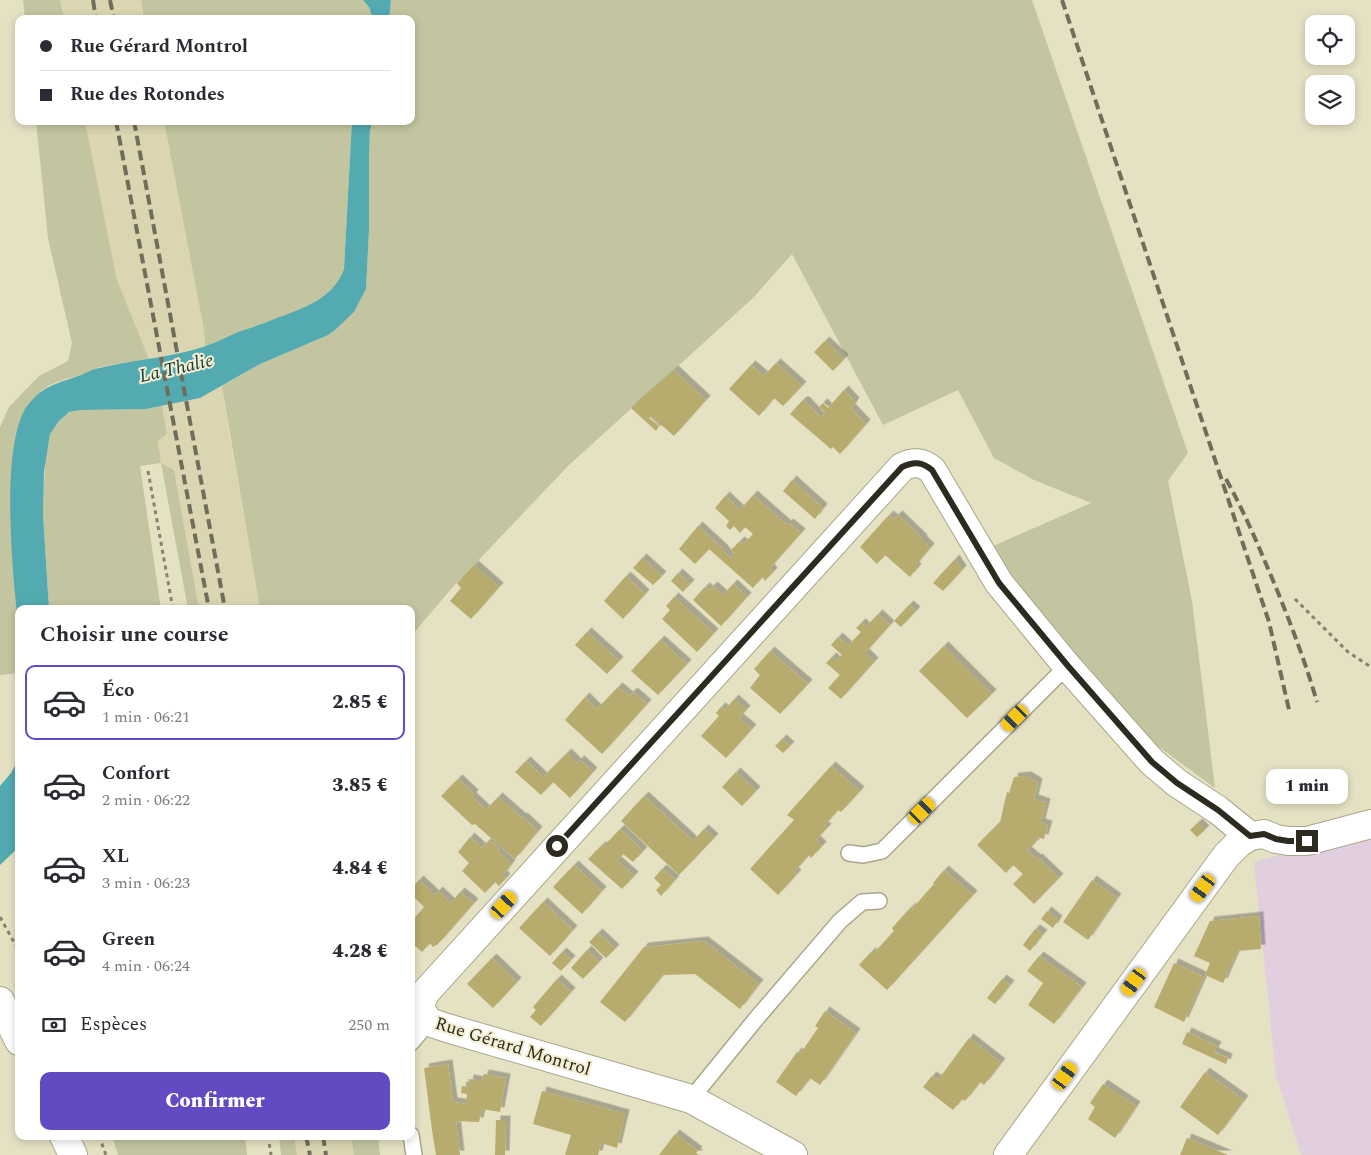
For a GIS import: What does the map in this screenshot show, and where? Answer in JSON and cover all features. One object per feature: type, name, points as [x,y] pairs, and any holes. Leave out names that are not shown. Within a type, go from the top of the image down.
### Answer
[{"type":"street","name":"Rue Gérard Montrol","points":[[793,1155],[692,1099],[429,1022],[419,1008],[425,992],[902,467],[910,463],[918,463],[932,470],[999,583],[1152,762],[1177,783],[1218,810],[1250,836]]},
{"type":"street","points":[[1008,1155],[1226,856],[1239,843],[1250,836],[1264,834],[1288,841],[1307,841],[1371,824]]},
{"type":"street","points":[[0,1001],[15,1033]]},
{"type":"lane","points":[[849,853],[863,855],[882,851],[1068,666]]},
{"type":"lane","points":[[692,1099],[756,1019],[840,921],[862,902],[879,901]]},
{"type":"lane","points":[[415,1038],[429,1022]]},
{"type":"lane","points":[[412,1140],[414,1155]]},
{"type":"path","points":[[148,471],[173,605]]},
{"type":"path","points":[[1295,599],[1348,652],[1371,667]]},
{"type":"path","points":[[0,917],[15,944]]},
{"type":"path","points":[[100,1140],[106,1155]]},
{"type":"path","points":[[269,1140],[271,1155]]},
{"type":"shaded area","points":[[60,0],[141,0],[143,15],[63,15]]},
{"type":"shaded area","points":[[86,125],[165,125],[204,331],[204,347],[149,359],[117,280]]},
{"type":"shaded area","points":[[222,386],[259,605],[198,605],[174,470],[161,463],[158,441],[167,434],[162,406],[200,398]]},
{"type":"shaded area","points":[[1371,835],[1371,1155],[1301,1155],[1276,1075],[1254,862],[1294,851]]},
{"type":"shaded area","points":[[295,1140],[352,1140],[354,1155],[297,1155]]},
{"type":"green space","points":[[23,0],[60,0],[63,15],[25,15]]},
{"type":"green space","points":[[141,0],[363,0],[369,7],[372,15],[143,15]]},
{"type":"green space","points":[[391,0],[1032,0],[1188,453],[1168,481],[1192,601],[1215,788],[1140,733],[1046,623],[991,547],[1091,503],[1034,480],[994,458],[958,390],[883,425],[792,254],[753,298],[569,465],[452,588],[415,631],[415,605],[259,605],[222,386],[260,364],[334,331],[354,312],[366,289],[370,130],[372,125],[415,125],[415,15],[389,15]]},
{"type":"green space","points":[[36,125],[86,125],[117,280],[149,359],[101,367],[54,383],[41,391],[28,413],[20,440],[15,471],[13,504],[17,605],[15,605],[15,673],[0,675],[0,427],[9,407],[39,376],[68,361],[72,343],[48,238]]},
{"type":"green space","points":[[165,125],[352,125],[344,269],[338,282],[329,292],[307,307],[205,347],[204,330]]},
{"type":"green space","points":[[162,406],[167,434],[158,441],[161,463],[140,466],[160,605],[49,605],[43,515],[45,461],[50,434],[59,421],[69,412],[81,410],[146,409]]},
{"type":"green space","points":[[161,463],[174,470],[198,605],[187,605]]},
{"type":"green space","points":[[113,1140],[245,1140],[247,1155],[118,1155]]},
{"type":"green space","points":[[279,1140],[295,1140],[297,1155],[281,1155]]},
{"type":"green space","points":[[352,1140],[378,1140],[380,1155],[354,1155]]},
{"type":"water","points":[[363,0],[391,0],[389,15],[372,15],[369,7]]},
{"type":"water","name":"La Thalie","points":[[352,125],[372,125],[369,156],[369,229],[366,289],[354,312],[326,336],[260,364],[200,398],[146,409],[81,410],[69,412],[59,421],[50,434],[44,471],[43,515],[49,605],[16,605],[10,517],[13,455],[17,429],[25,409],[31,401],[50,386],[95,369],[203,347],[307,306],[333,288],[344,269]]},
{"type":"water","points":[[15,766],[15,851],[0,865],[0,786]]},
{"type":"building","points":[[825,341],[844,359],[833,371],[814,352]]},
{"type":"building","points":[[776,363],[802,386],[783,406],[774,398],[759,416],[729,389],[751,365],[764,376]]},
{"type":"building","points":[[674,370],[706,400],[674,436],[651,416],[649,418],[659,426],[656,431],[631,408]]},
{"type":"building","points":[[844,390],[855,402],[851,408],[866,424],[840,454],[833,447],[831,449],[790,414],[802,401],[805,401],[820,417],[825,412],[819,407],[823,403],[828,408]]},
{"type":"building","points":[[792,480],[823,508],[815,519],[783,491]]},
{"type":"building","points":[[753,495],[787,525],[789,523],[801,533],[770,568],[773,572],[765,581],[762,577],[753,588],[709,549],[695,564],[679,549],[698,526],[731,558],[735,553],[731,550],[740,541],[744,544],[753,534],[745,527],[740,533],[734,526],[730,530],[726,526],[729,521],[715,508],[725,496],[740,510]]},
{"type":"building","points":[[889,515],[894,519],[898,515],[930,548],[915,566],[917,568],[910,577],[885,555],[877,564],[860,547]]},
{"type":"building","points":[[642,558],[662,576],[653,585],[633,568]]},
{"type":"building","points":[[955,559],[962,570],[943,591],[933,583]]},
{"type":"building","points":[[474,565],[499,587],[471,619],[450,601],[461,588],[457,583]]},
{"type":"building","points":[[678,573],[690,584],[683,592],[671,581]]},
{"type":"building","points":[[626,576],[645,594],[623,619],[604,601]]},
{"type":"building","points":[[733,584],[747,597],[721,626],[693,600],[705,587],[709,590],[713,586],[723,595]]},
{"type":"building","points":[[674,597],[714,633],[697,652],[662,619],[670,610],[666,606]]},
{"type":"building","points":[[909,605],[916,611],[901,627],[894,621]]},
{"type":"building","points":[[878,614],[890,625],[865,653],[874,662],[841,699],[828,688],[840,675],[826,663],[832,657],[836,661],[842,655],[831,645],[838,637],[848,646],[861,632],[856,628],[861,623],[866,627]]},
{"type":"building","points":[[587,632],[619,661],[607,674],[575,645]]},
{"type":"building","points":[[660,640],[687,664],[658,695],[631,671]]},
{"type":"building","points":[[944,646],[992,694],[967,718],[919,671]]},
{"type":"building","points":[[770,651],[808,684],[780,714],[750,688],[760,675],[754,669]]},
{"type":"building","points":[[618,687],[629,696],[633,692],[647,704],[602,754],[565,720],[585,697],[597,709]]},
{"type":"building","points":[[734,699],[746,710],[739,718],[752,729],[726,758],[701,736],[719,716],[716,713],[719,709],[721,707],[725,710]]},
{"type":"building","points":[[782,739],[790,746],[783,753],[775,746]]},
{"type":"building","points":[[567,753],[577,763],[580,760],[593,772],[570,798],[553,782],[541,795],[515,772],[526,761],[543,777]]},
{"type":"building","points":[[831,766],[860,791],[841,812],[838,810],[824,826],[827,828],[816,840],[822,846],[811,858],[809,855],[794,872],[797,874],[778,895],[750,869],[794,820],[787,815]]},
{"type":"building","points":[[736,772],[756,791],[742,806],[722,787]]},
{"type":"building","points":[[1027,776],[1038,783],[1034,799],[1046,803],[1041,823],[1048,825],[1044,839],[1037,837],[1036,842],[1027,851],[1038,858],[1059,878],[1034,904],[1013,884],[1023,874],[1013,865],[1006,873],[977,845],[1000,822],[1007,792],[1009,793],[1014,777]]},
{"type":"building","points":[[458,779],[474,794],[472,797],[486,810],[498,797],[538,831],[515,859],[475,824],[472,825],[441,796]]},
{"type":"building","points":[[644,796],[693,841],[704,829],[714,838],[679,875],[621,821]]},
{"type":"building","points":[[1198,823],[1205,830],[1197,837],[1190,830]]},
{"type":"building","points":[[620,829],[643,851],[633,862],[623,854],[617,861],[634,876],[622,889],[588,859],[601,846],[603,847]]},
{"type":"building","points":[[470,837],[482,848],[489,840],[511,864],[503,875],[506,878],[499,886],[495,882],[485,893],[462,871],[469,863],[458,852]]},
{"type":"building","points":[[574,865],[602,891],[582,914],[553,887]]},
{"type":"building","points":[[662,869],[675,880],[661,896],[656,890],[661,885],[654,878]]},
{"type":"building","points":[[944,870],[973,895],[887,990],[859,965],[871,952],[873,954],[894,931],[892,928],[911,907],[912,909]]},
{"type":"building","points":[[419,880],[435,895],[438,891],[451,903],[460,892],[474,903],[438,944],[433,947],[430,943],[422,952],[415,946],[415,917],[424,907],[415,898],[415,884]]},
{"type":"building","points":[[1092,880],[1117,898],[1088,940],[1063,922]]},
{"type":"building","points":[[543,902],[573,930],[550,956],[519,928]]},
{"type":"building","points":[[1047,911],[1058,920],[1053,928],[1041,919]]},
{"type":"building","points":[[1259,916],[1261,949],[1237,951],[1223,983],[1205,975],[1210,963],[1194,956],[1210,921]]},
{"type":"building","points":[[1035,929],[1043,934],[1030,951],[1023,945]]},
{"type":"building","points":[[598,933],[615,949],[606,958],[589,942]]},
{"type":"building","points":[[704,941],[759,984],[740,1009],[695,974],[663,975],[625,1022],[600,1002],[644,947]]},
{"type":"building","points":[[587,950],[599,962],[583,979],[571,968]]},
{"type":"building","points":[[562,952],[571,960],[561,971],[552,963]]},
{"type":"building","points":[[1039,956],[1082,987],[1054,1024],[1028,1005],[1043,983],[1027,971]]},
{"type":"building","points":[[492,958],[517,982],[493,1008],[467,984]]},
{"type":"building","points":[[1174,963],[1204,977],[1184,1022],[1154,1007]]},
{"type":"building","points":[[557,979],[571,992],[541,1026],[530,1017],[536,1010],[533,1007]]},
{"type":"building","points":[[1002,979],[1010,985],[995,1004],[987,998]]},
{"type":"building","points":[[825,1011],[856,1033],[820,1085],[810,1078],[796,1096],[776,1082],[797,1052],[800,1054],[818,1028],[815,1026]]},
{"type":"building","points":[[1187,1032],[1217,1046],[1214,1052],[1228,1058],[1226,1064],[1182,1044]]},
{"type":"building","points":[[969,1038],[1001,1063],[984,1085],[980,1082],[965,1101],[962,1099],[953,1110],[923,1087],[932,1076],[938,1080]]},
{"type":"building","points":[[448,1064],[453,1102],[466,1104],[467,1094],[461,1093],[462,1086],[468,1087],[469,1079],[482,1081],[484,1074],[506,1078],[500,1112],[482,1109],[479,1122],[456,1121],[460,1155],[436,1155],[424,1068]]},
{"type":"building","points":[[1205,1072],[1244,1100],[1218,1135],[1180,1107]]},
{"type":"building","points":[[1103,1084],[1136,1106],[1115,1138],[1088,1119],[1095,1107],[1090,1103]]},
{"type":"building","points":[[542,1091],[625,1114],[617,1148],[601,1143],[598,1155],[565,1155],[571,1135],[533,1124]]},
{"type":"building","points":[[496,1120],[506,1120],[505,1155],[495,1155]]},
{"type":"building","points":[[675,1134],[698,1151],[696,1153],[699,1155],[659,1155]]},
{"type":"building","points":[[1187,1138],[1228,1155],[1180,1155]]},
{"type":"railway","points":[[93,0],[95,15]]},
{"type":"railway","points":[[110,0],[113,15]]},
{"type":"railway","points":[[1062,0],[1269,622],[1290,714]]},
{"type":"railway","points":[[117,125],[208,605]]},
{"type":"railway","points":[[135,125],[224,605]]},
{"type":"railway","points":[[1226,479],[1247,520],[1277,590],[1317,702]]},
{"type":"railway","points":[[307,1140],[310,1155]]},
{"type":"railway","points":[[324,1140],[326,1155]]},
{"type":"route","points":[[557,846],[902,467],[910,463],[926,465],[932,470],[999,583],[1152,762],[1177,783],[1218,810],[1250,836],[1264,834],[1288,841],[1307,841]]}]
